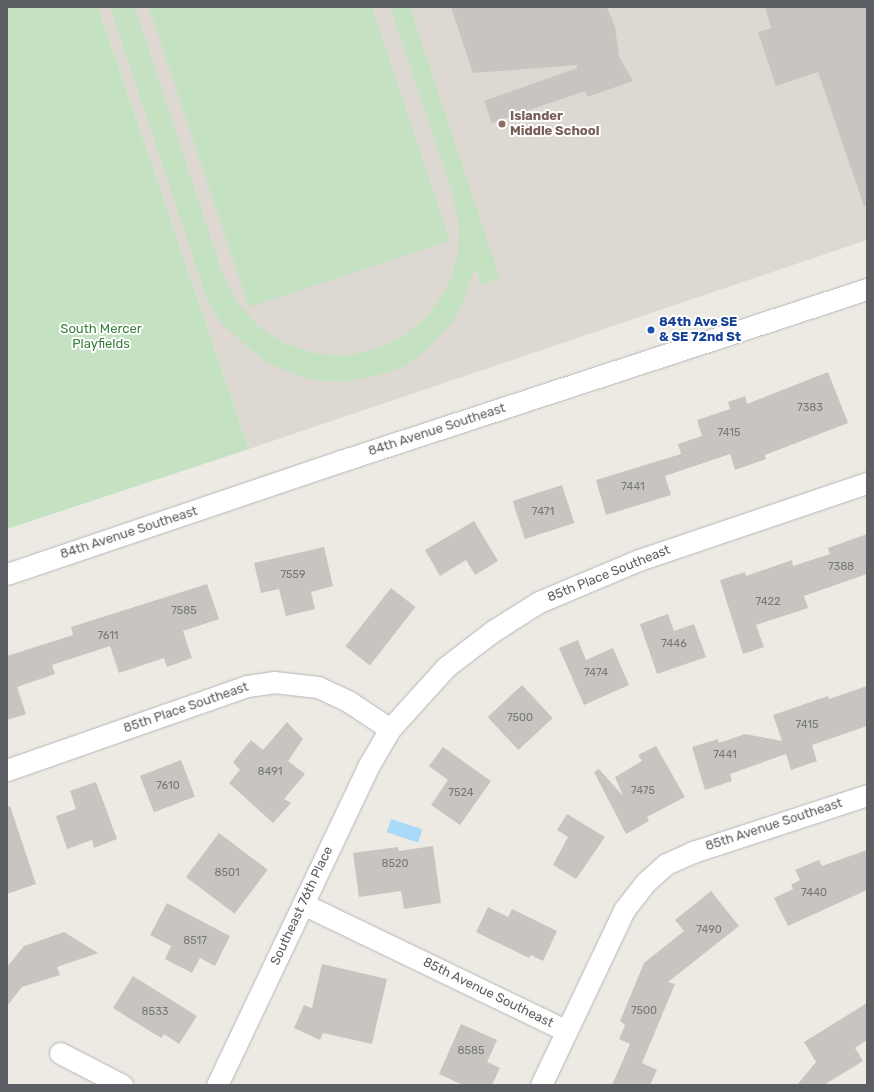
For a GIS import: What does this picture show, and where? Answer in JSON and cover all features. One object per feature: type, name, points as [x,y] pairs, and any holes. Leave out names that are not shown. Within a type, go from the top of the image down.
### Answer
[{"type":"street","name":"84th Avenue Southeast","points":[[7,574],[342,461],[867,289]]},
{"type":"street","name":"85th Place Southeast","points":[[7,770],[247,686],[274,682],[318,687],[348,701],[390,728],[446,667],[493,631],[539,602],[639,560],[867,483]]},
{"type":"street","name":"Southeast 76th Place","points":[[217,1085],[369,765],[390,728]]},
{"type":"street","name":"85th Avenue Southeast","points":[[303,904],[565,1030],[624,910],[646,882],[666,864],[693,852],[867,795]]},
{"type":"street","points":[[541,1085],[565,1030]]},
{"type":"street","points":[[60,1053],[122,1085]]},
{"type":"shaded area","name":"Islander Middle School","points":[[98,7],[867,7],[867,240],[249,449]]},
{"type":"green space","name":"South Mercer Playfields","points":[[7,7],[98,7],[249,449],[7,529]]},
{"type":"green space","points":[[110,7],[135,7],[222,273],[236,301],[257,325],[284,343],[314,353],[345,356],[376,349],[405,335],[429,314],[447,288],[457,258],[459,226],[453,195],[390,7],[410,7],[500,278],[482,285],[475,267],[463,303],[453,321],[424,352],[407,365],[387,373],[345,382],[324,381],[303,378],[264,361],[222,324],[207,300]]},
{"type":"green space","points":[[149,7],[372,7],[450,241],[249,307]]},
{"type":"water","points":[[391,819],[422,829],[418,843],[387,832]]},
{"type":"building","points":[[451,7],[607,7],[615,26],[619,56],[633,81],[587,97],[585,91],[492,123],[484,101],[577,68],[577,65],[473,73]]},
{"type":"building","points":[[765,7],[867,7],[867,205],[864,206],[818,72],[776,86],[758,32],[771,28]]},
{"type":"building","points":[[828,372],[848,423],[765,455],[766,459],[735,470],[730,454],[665,476],[671,495],[606,515],[596,480],[681,454],[678,444],[702,436],[697,420],[730,409],[728,402],[745,396],[747,404]]},
{"type":"building","points":[[562,485],[574,523],[525,539],[513,501]]},
{"type":"building","points":[[474,521],[498,561],[475,575],[466,560],[440,576],[425,550]]},
{"type":"building","points":[[867,534],[867,574],[804,596],[808,608],[756,625],[764,647],[743,654],[720,580],[745,572],[746,576],[792,560],[793,566],[830,554],[828,548]]},
{"type":"building","points":[[324,547],[333,586],[311,592],[315,609],[286,616],[279,589],[261,593],[254,563]]},
{"type":"building","points":[[207,584],[219,619],[183,631],[192,658],[167,667],[164,658],[119,673],[110,646],[52,665],[55,674],[17,687],[26,714],[7,720],[7,656],[73,635],[71,627]]},
{"type":"building","points":[[391,588],[415,607],[370,665],[345,646]]},
{"type":"building","points":[[668,614],[674,631],[694,624],[706,657],[657,674],[640,624]]},
{"type":"building","points":[[578,640],[586,660],[613,648],[629,685],[584,705],[559,648]]},
{"type":"building","points":[[522,685],[553,718],[518,750],[488,717]]},
{"type":"building","points":[[867,686],[867,726],[812,745],[817,761],[791,770],[786,754],[730,774],[732,781],[705,790],[692,747],[718,739],[719,743],[745,734],[782,741],[773,715],[828,696],[829,699]]},
{"type":"building","points":[[287,722],[303,739],[288,761],[305,774],[284,799],[291,803],[273,823],[229,783],[240,770],[233,762],[251,740],[263,750]]},
{"type":"building","points":[[656,746],[685,797],[647,817],[649,821],[626,834],[594,772],[599,769],[623,796],[615,777],[642,761],[638,755]]},
{"type":"building","points":[[443,747],[491,781],[460,825],[431,805],[448,780],[429,766]]},
{"type":"building","points":[[181,760],[195,796],[154,812],[140,776]]},
{"type":"building","points":[[96,782],[117,839],[94,848],[92,840],[67,849],[56,816],[76,809],[70,791]]},
{"type":"building","points":[[10,806],[36,884],[7,894],[7,807]]},
{"type":"building","points":[[567,814],[605,837],[576,879],[553,865],[568,837],[557,830]]},
{"type":"building","points":[[219,833],[268,870],[235,914],[186,877]]},
{"type":"building","points":[[433,846],[441,903],[404,909],[401,891],[359,897],[353,853],[398,847],[399,851]]},
{"type":"building","points":[[867,850],[867,890],[788,926],[774,898],[793,889],[791,885],[800,880],[795,870],[819,860],[822,866]]},
{"type":"building","points":[[711,891],[739,926],[668,982],[675,984],[642,1063],[657,1070],[650,1085],[612,1085],[630,1044],[619,1039],[625,1025],[620,1021],[644,963],[684,931],[675,920]]},
{"type":"building","points":[[167,903],[230,936],[215,966],[200,958],[192,973],[165,959],[171,946],[150,935]]},
{"type":"building","points":[[488,907],[508,917],[512,909],[557,931],[543,961],[531,955],[529,958],[476,932]]},
{"type":"building","points":[[64,932],[98,953],[57,967],[60,975],[22,987],[7,1006],[7,967],[24,946]]},
{"type":"building","points":[[322,964],[387,979],[372,1044],[323,1033],[320,1040],[294,1028],[304,1005],[312,1008]]},
{"type":"building","points":[[133,976],[197,1016],[179,1044],[164,1034],[161,1038],[113,1008]]},
{"type":"building","points":[[867,1003],[867,1040],[855,1048],[863,1061],[824,1085],[797,1085],[816,1062],[804,1042]]},
{"type":"building","points":[[461,1024],[497,1040],[487,1062],[500,1068],[492,1085],[463,1085],[439,1074]]},
{"type":"place","name":"Islander Middle School","points":[[502,124]]},
{"type":"place","name":"84th Ave SE & SE 72nd St","points":[[651,330]]}]
